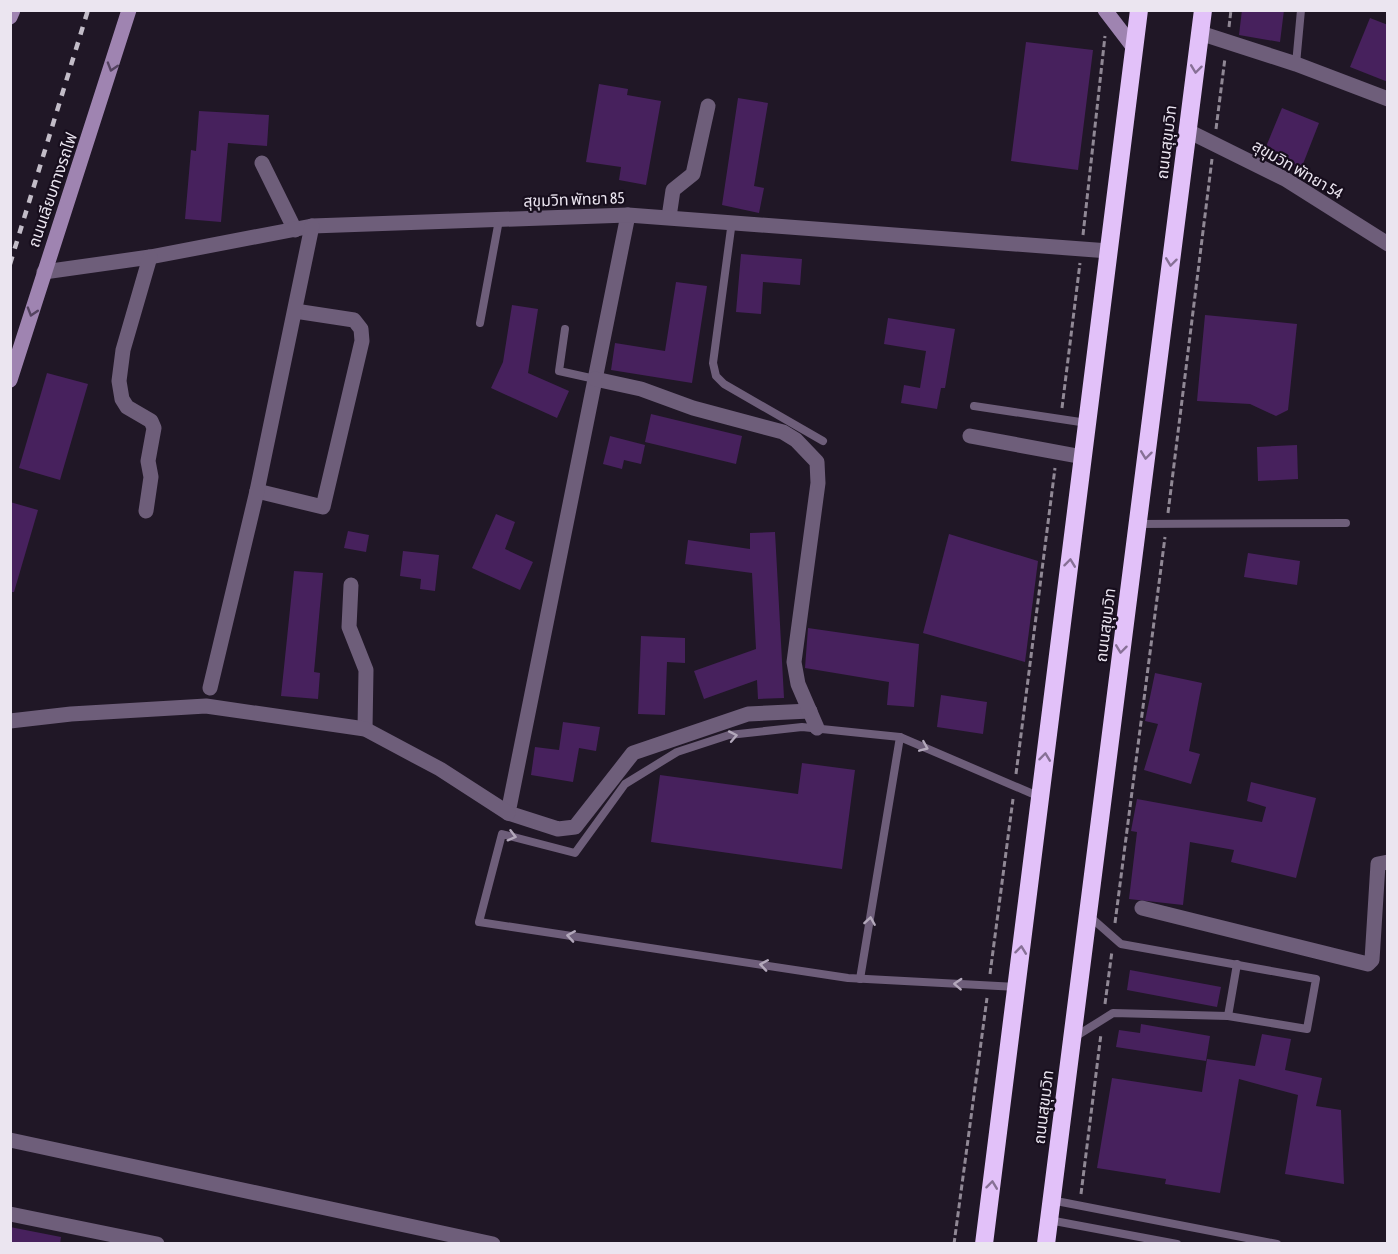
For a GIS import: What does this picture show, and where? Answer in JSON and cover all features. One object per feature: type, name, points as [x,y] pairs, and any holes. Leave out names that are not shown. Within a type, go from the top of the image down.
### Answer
[{"type":"highway","points":[[984,1244],[1139,10]]},
{"type":"highway","name":"ถนนสุขุมวิท","points":[[1046,1244],[1203,10]]},
{"type":"street","points":[[10,17],[12,10]]},
{"type":"street","name":"ถนนเลียบทางรถไฟ","points":[[10,381],[129,10]]},
{"type":"street","points":[[1107,12],[1134,48]]},
{"type":"street","points":[[1200,33],[1296,64],[1388,99]]},
{"type":"street","points":[[669,217],[673,190],[693,174],[708,106]]},
{"type":"street","name":"สุขุมวิท พัทยา 54","points":[[1188,131],[1285,179],[1388,244]]},
{"type":"street","points":[[262,163],[295,230]]},
{"type":"street","points":[[508,813],[628,215]]},
{"type":"street","name":"สุขุมวิท พัทยา 85","points":[[44,272],[150,257],[312,226],[628,215],[1109,251]]},
{"type":"street","points":[[210,688],[257,491],[312,226]]},
{"type":"street","points":[[146,511],[151,477],[148,461],[154,428],[152,421],[127,406],[122,399],[119,381],[123,350],[150,257]]},
{"type":"street","points":[[257,491],[323,507],[362,341],[361,329],[354,320],[295,311]]},
{"type":"street","points":[[595,379],[641,389],[693,408],[783,432],[796,440],[817,462],[818,483],[794,662],[798,684],[817,728]]},
{"type":"street","points":[[970,436],[1083,457]]},
{"type":"street","points":[[351,585],[349,627],[366,670],[365,729]]},
{"type":"street","points":[[10,721],[71,714],[206,706],[365,729],[440,769],[508,813],[558,829],[575,827],[633,753],[748,714],[810,711]]},
{"type":"street","points":[[1142,908],[1368,964],[1372,960],[1378,864],[1388,862]]},
{"type":"street","points":[[10,1140],[493,1244]]},
{"type":"street","points":[[10,1214],[157,1244]]},
{"type":"lane","points":[[1296,64],[1301,10]]},
{"type":"lane","points":[[480,323],[499,220]]},
{"type":"lane","points":[[732,221],[712,363],[716,376],[724,384],[823,441]]},
{"type":"lane","points":[[565,329],[559,371],[595,379]]},
{"type":"lane","points":[[974,406],[1087,423]]},
{"type":"lane","points":[[1137,524],[1346,523]]},
{"type":"lane","points":[[1017,987],[860,979],[479,922],[502,834],[574,853],[625,783],[677,752],[729,735],[802,727],[900,737],[1040,797]]},
{"type":"lane","points":[[860,979],[900,737]]},
{"type":"lane","points":[[1072,1040],[1113,1013],[1228,1016],[1307,1029],[1316,979],[1121,944],[1087,915]]},
{"type":"lane","points":[[1228,1016],[1237,964]]},
{"type":"lane","points":[[1051,1200],[1277,1244]]},
{"type":"lane","points":[[1048,1220],[1177,1244]]},
{"type":"path","points":[[1079,1205],[1231,10]]},
{"type":"path","points":[[1060,419],[1082,248],[1107,12]]},
{"type":"path","points":[[954,1244],[1057,452]]},
{"type":"building","points":[[1242,10],[1284,10],[1280,42],[1239,35]]},
{"type":"building","points":[[1370,18],[1388,25],[1388,82],[1350,67]]},
{"type":"building","points":[[1026,42],[1093,50],[1078,170],[1011,161]]},
{"type":"building","points":[[599,84],[628,89],[627,95],[661,101],[646,185],[619,180],[621,167],[586,162]]},
{"type":"building","points":[[738,98],[768,103],[754,186],[764,188],[759,213],[722,205]]},
{"type":"building","points":[[1282,108],[1319,123],[1301,169],[1263,154]]},
{"type":"building","points":[[199,111],[269,115],[267,146],[228,143],[221,222],[185,219],[191,150],[196,151]]},
{"type":"building","points":[[741,254],[802,259],[800,285],[763,282],[761,314],[736,312]]},
{"type":"building","points":[[676,282],[707,286],[692,383],[611,370],[615,343],[665,351]]},
{"type":"building","points":[[512,305],[538,309],[528,373],[569,391],[557,418],[491,388],[503,362]]},
{"type":"building","points":[[1205,315],[1297,324],[1288,410],[1276,416],[1250,404],[1197,401]]},
{"type":"building","points":[[888,318],[955,329],[945,388],[941,388],[937,409],[901,403],[904,385],[920,388],[926,351],[884,344]]},
{"type":"building","points":[[47,373],[88,384],[60,480],[19,468]]},
{"type":"building","points":[[651,414],[742,436],[736,464],[645,442]]},
{"type":"building","points":[[610,436],[645,445],[641,464],[624,460],[622,469],[603,464]]},
{"type":"building","points":[[1297,445],[1298,479],[1258,481],[1257,447]]},
{"type":"building","points":[[10,502],[38,510],[14,592],[10,592]]},
{"type":"building","points":[[496,514],[515,522],[505,549],[533,562],[520,590],[472,568]]},
{"type":"building","points":[[348,531],[369,535],[366,552],[344,548]]},
{"type":"building","points":[[775,532],[784,698],[758,699],[757,680],[704,699],[694,671],[756,649],[752,573],[685,564],[688,540],[750,549],[750,533]]},
{"type":"building","points":[[949,534],[1038,561],[1025,662],[923,633]]},
{"type":"building","points":[[403,551],[439,555],[435,591],[420,589],[421,579],[400,576]]},
{"type":"building","points":[[1248,553],[1300,561],[1297,585],[1244,577]]},
{"type":"building","points":[[294,571],[323,573],[314,672],[320,673],[318,699],[281,696]]},
{"type":"building","points":[[808,628],[919,644],[914,707],[887,705],[889,682],[805,668]]},
{"type":"building","points":[[641,636],[685,638],[685,663],[667,662],[665,715],[638,714]]},
{"type":"building","points":[[1155,673],[1202,683],[1189,751],[1200,754],[1191,784],[1144,770],[1158,724],[1145,721]]},
{"type":"building","points":[[941,695],[987,702],[983,734],[937,727]]},
{"type":"building","points":[[563,722],[600,727],[596,751],[579,748],[573,782],[531,775],[535,747],[559,750]]},
{"type":"building","points":[[802,763],[855,770],[842,869],[651,842],[660,775],[798,794]]},
{"type":"building","points":[[1251,782],[1316,798],[1296,878],[1231,862],[1234,850],[1190,842],[1183,905],[1129,899],[1137,832],[1131,831],[1137,799],[1262,822],[1266,807],[1247,801]]},
{"type":"building","points":[[1130,970],[1221,987],[1217,1007],[1127,990]]},
{"type":"building","points":[[1141,1024],[1210,1036],[1206,1061],[1116,1047],[1119,1030],[1140,1033]]},
{"type":"building","points":[[1262,1034],[1291,1039],[1285,1070],[1322,1078],[1316,1106],[1341,1110],[1344,1184],[1285,1174],[1298,1095],[1239,1079],[1220,1193],[1165,1184],[1166,1179],[1097,1168],[1112,1078],[1202,1092],[1207,1059],[1255,1066]]},
{"type":"building","points":[[10,1227],[61,1237],[60,1244],[10,1244]]},
{"type":"railway","points":[[10,264],[88,10]]}]
